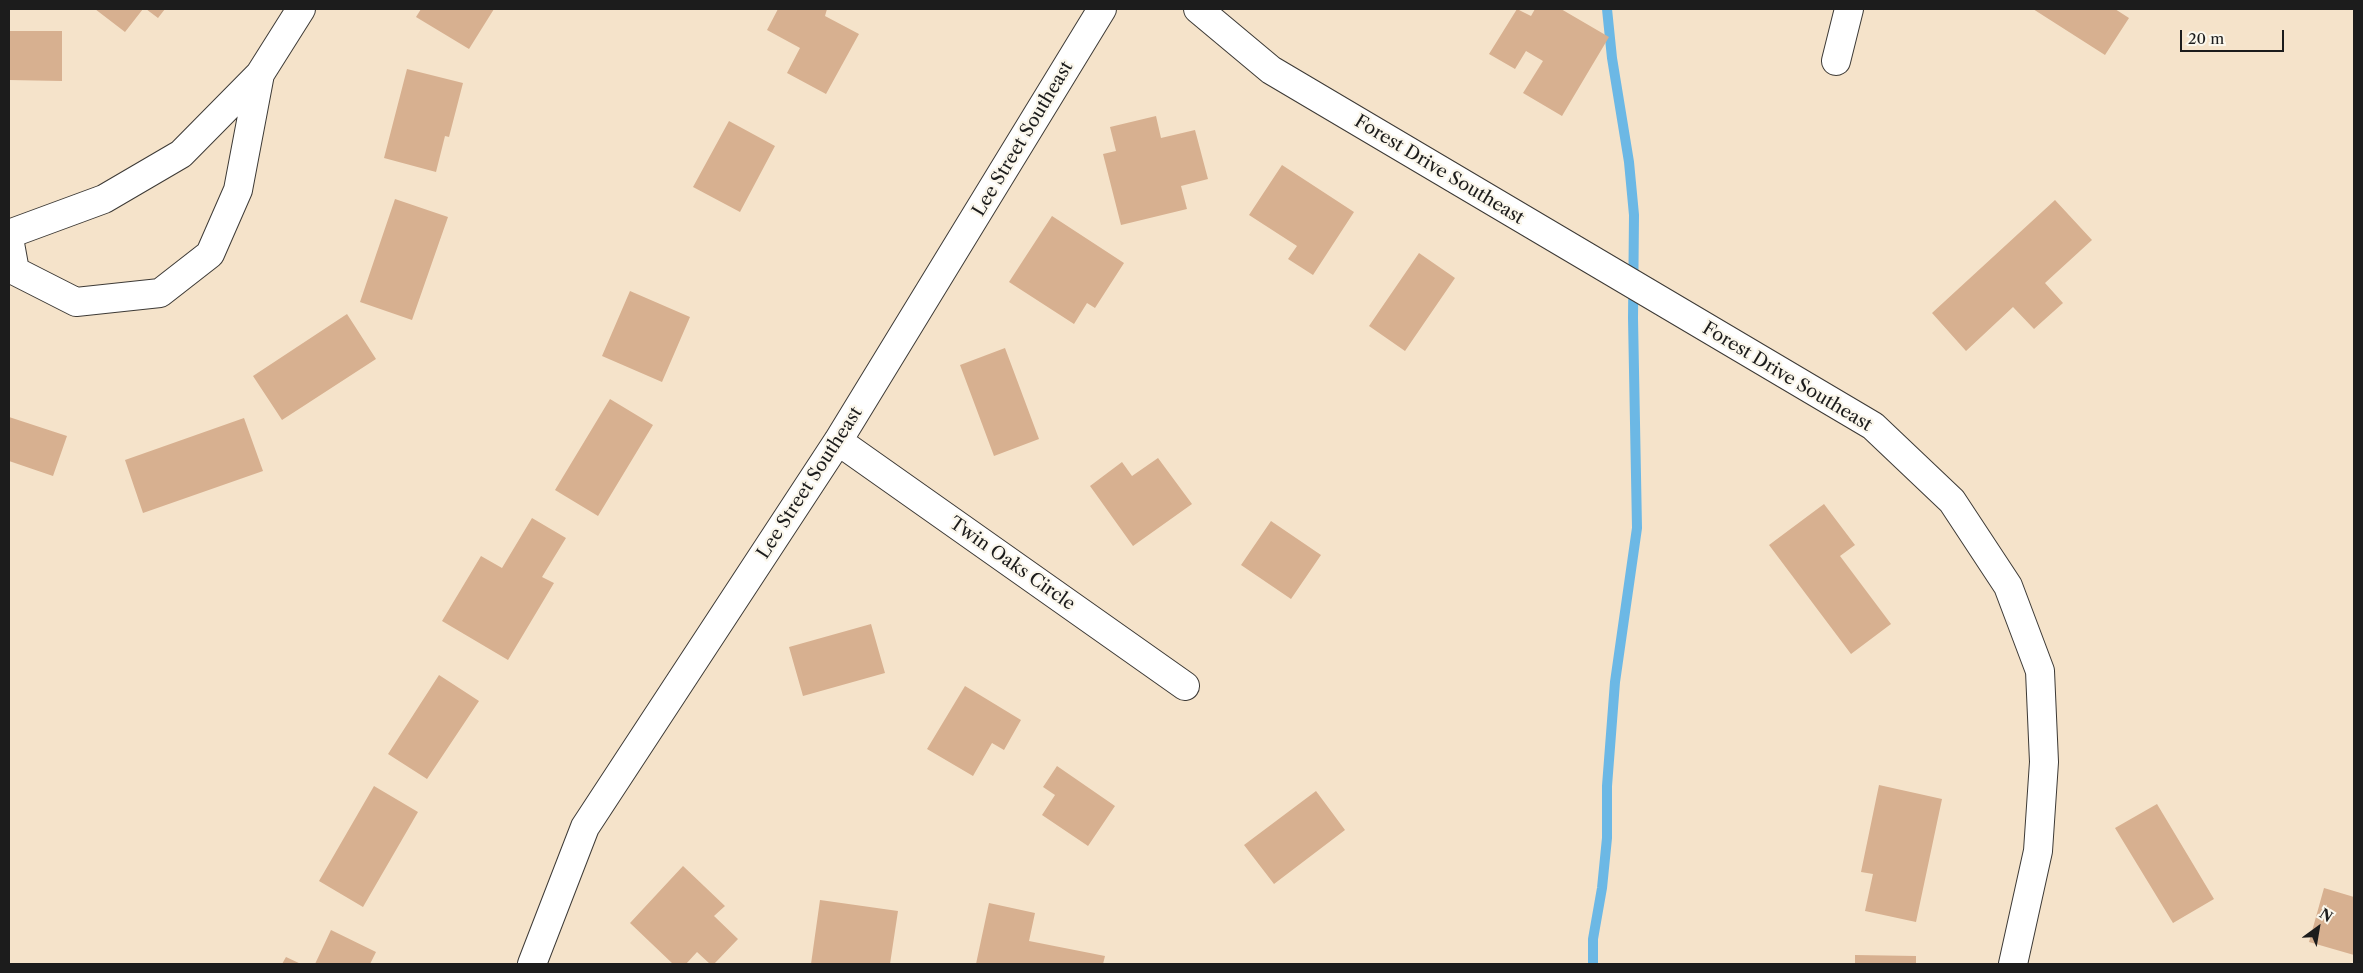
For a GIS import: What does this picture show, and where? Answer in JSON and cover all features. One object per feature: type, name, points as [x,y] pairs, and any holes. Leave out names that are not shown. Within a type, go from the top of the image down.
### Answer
[{"type":"street","points":[[9,234],[104,199],[181,154],[260,74],[301,9]]},
{"type":"street","name":"Lee Street Southeast","points":[[532,964],[585,827],[838,441],[1102,9]]},
{"type":"street","name":"Forest Drive Southeast","points":[[1198,9],[1271,70],[1873,426],[1952,501],[2008,586],[2040,671],[2044,762],[2038,851],[2013,964]]},
{"type":"street","points":[[1836,60],[1849,9]]},
{"type":"street","points":[[9,238],[15,272],[76,302],[160,293],[210,254],[238,190],[260,74]]},
{"type":"street","name":"Twin Oaks Circle","points":[[838,441],[1185,686]]},
{"type":"building","points":[[95,9],[143,9],[125,32]]},
{"type":"building","points":[[146,9],[165,9],[158,18]]},
{"type":"building","points":[[421,9],[494,9],[469,49],[416,17]]},
{"type":"building","points":[[778,9],[827,9],[825,16],[859,34],[826,94],[787,73],[800,48],[767,30]]},
{"type":"building","points":[[1517,9],[1531,16],[1535,9],[1561,9],[1609,37],[1562,116],[1523,93],[1543,61],[1526,51],[1515,69],[1489,54]]},
{"type":"building","points":[[2033,9],[2115,9],[2129,18],[2105,55]]},
{"type":"building","points":[[9,31],[62,31],[62,81],[9,80]]},
{"type":"building","points":[[407,69],[463,83],[449,137],[445,136],[436,172],[384,158]]},
{"type":"building","points":[[1156,116],[1161,138],[1195,130],[1208,179],[1181,186],[1187,209],[1121,225],[1103,154],[1116,151],[1110,127]]},
{"type":"building","points":[[729,121],[775,146],[740,212],[693,187]]},
{"type":"building","points":[[1282,165],[1354,212],[1313,275],[1288,259],[1297,246],[1249,215]]},
{"type":"building","points":[[395,199],[448,217],[412,320],[360,302]]},
{"type":"building","points":[[2055,200],[2092,240],[2045,283],[2063,303],[2034,329],[2013,307],[1966,351],[1932,313]]},
{"type":"building","points":[[1052,216],[1124,263],[1095,308],[1087,303],[1074,324],[1009,282]]},
{"type":"building","points":[[1419,253],[1455,278],[1405,351],[1369,326]]},
{"type":"building","points":[[630,291],[690,317],[662,382],[602,356]]},
{"type":"building","points":[[347,314],[376,359],[282,420],[253,376]]},
{"type":"building","points":[[1005,348],[1039,439],[994,456],[960,365]]},
{"type":"building","points":[[610,399],[653,425],[598,516],[555,490]]},
{"type":"building","points":[[9,417],[67,436],[53,476],[9,461]]},
{"type":"building","points":[[244,418],[263,471],[143,513],[125,460]]},
{"type":"building","points":[[1158,458],[1192,504],[1133,546],[1090,486],[1122,462],[1132,476]]},
{"type":"building","points":[[1824,504],[1855,545],[1840,556],[1891,624],[1851,654],[1769,545]]},
{"type":"building","points":[[532,518],[566,538],[542,577],[554,583],[508,660],[442,621],[481,556],[502,568]]},
{"type":"building","points":[[1271,521],[1321,555],[1291,599],[1241,565]]},
{"type":"building","points":[[871,624],[885,673],[803,696],[789,647]]},
{"type":"building","points":[[439,675],[479,701],[427,779],[388,754]]},
{"type":"building","points":[[965,686],[1021,720],[1004,750],[992,743],[973,776],[927,749]]},
{"type":"building","points":[[1057,766],[1115,806],[1088,846],[1042,815],[1055,795],[1043,787]]},
{"type":"building","points":[[1879,785],[1942,799],[1916,922],[1865,911],[1873,874],[1861,872]]},
{"type":"building","points":[[374,786],[418,812],[363,907],[319,881]]},
{"type":"building","points":[[1316,791],[1345,830],[1274,884],[1244,845]]},
{"type":"building","points":[[2157,804],[2214,899],[2173,923],[2115,828]]},
{"type":"building","points":[[683,866],[725,906],[714,916],[738,939],[714,964],[710,964],[697,952],[686,964],[673,964],[630,923]]},
{"type":"building","points":[[2324,888],[2354,897],[2354,955],[2309,942]]},
{"type":"building","points":[[820,900],[898,911],[890,964],[811,964]]},
{"type":"building","points":[[989,903],[1035,913],[1029,941],[1105,956],[1103,964],[976,964]]},
{"type":"building","points":[[331,930],[376,952],[370,964],[315,964]]},
{"type":"building","points":[[1855,955],[1916,956],[1916,964],[1855,964]]},
{"type":"building","points":[[286,957],[301,964],[282,964]]},
{"type":"waterway","points":[[1593,964],[1593,939],[1602,888],[1607,838],[1607,786],[1615,682],[1637,528],[1633,318],[1634,215],[1629,162],[1612,58],[1607,9]]}]
